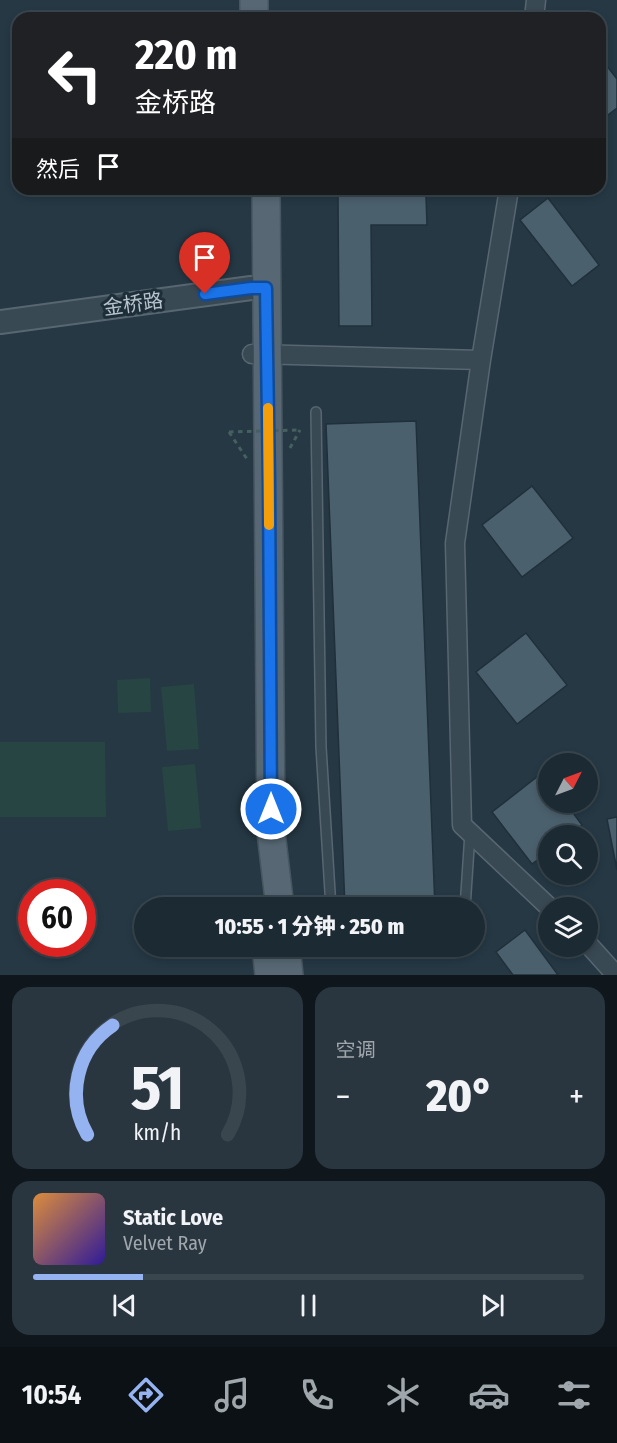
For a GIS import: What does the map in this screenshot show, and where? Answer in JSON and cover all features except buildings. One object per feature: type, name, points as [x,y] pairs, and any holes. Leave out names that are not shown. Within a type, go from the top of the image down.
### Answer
[{"type":"main road","points":[[252,195],[258,288],[271,832],[279,897]]},
{"type":"main road","points":[[258,288],[266,195]]},
{"type":"main road","points":[[259,354],[254,470],[255,849],[260,897]]},
{"type":"main road","points":[[267,957],[269,975]]},
{"type":"main road","points":[[287,957],[289,975]]},
{"type":"street","points":[[508,195],[481,360],[455,543],[462,825],[538,897]]},
{"type":"street","name":"金桥路","points":[[0,322],[258,288]]},
{"type":"street","points":[[259,354],[481,360]]},
{"type":"street","points":[[598,955],[616,975]]},
{"type":"lane","points":[[315,412],[321,747],[330,897]]},
{"type":"lane","points":[[466,897],[470,833]]},
{"type":"path","points":[[254,470],[230,432],[300,430]]},
{"type":"green space","points":[[150,678],[151,712],[118,713],[117,680]]},
{"type":"green space","points":[[194,684],[199,749],[167,751],[161,687]]},
{"type":"green space","points":[[0,742],[105,742],[106,817],[0,817]]},
{"type":"green space","points":[[195,764],[201,828],[168,831],[162,767]]},
{"type":"slow traffic","points":[[268,408],[269,525]]},
{"type":"route","points":[[205,294],[266,288],[271,809]]}]
